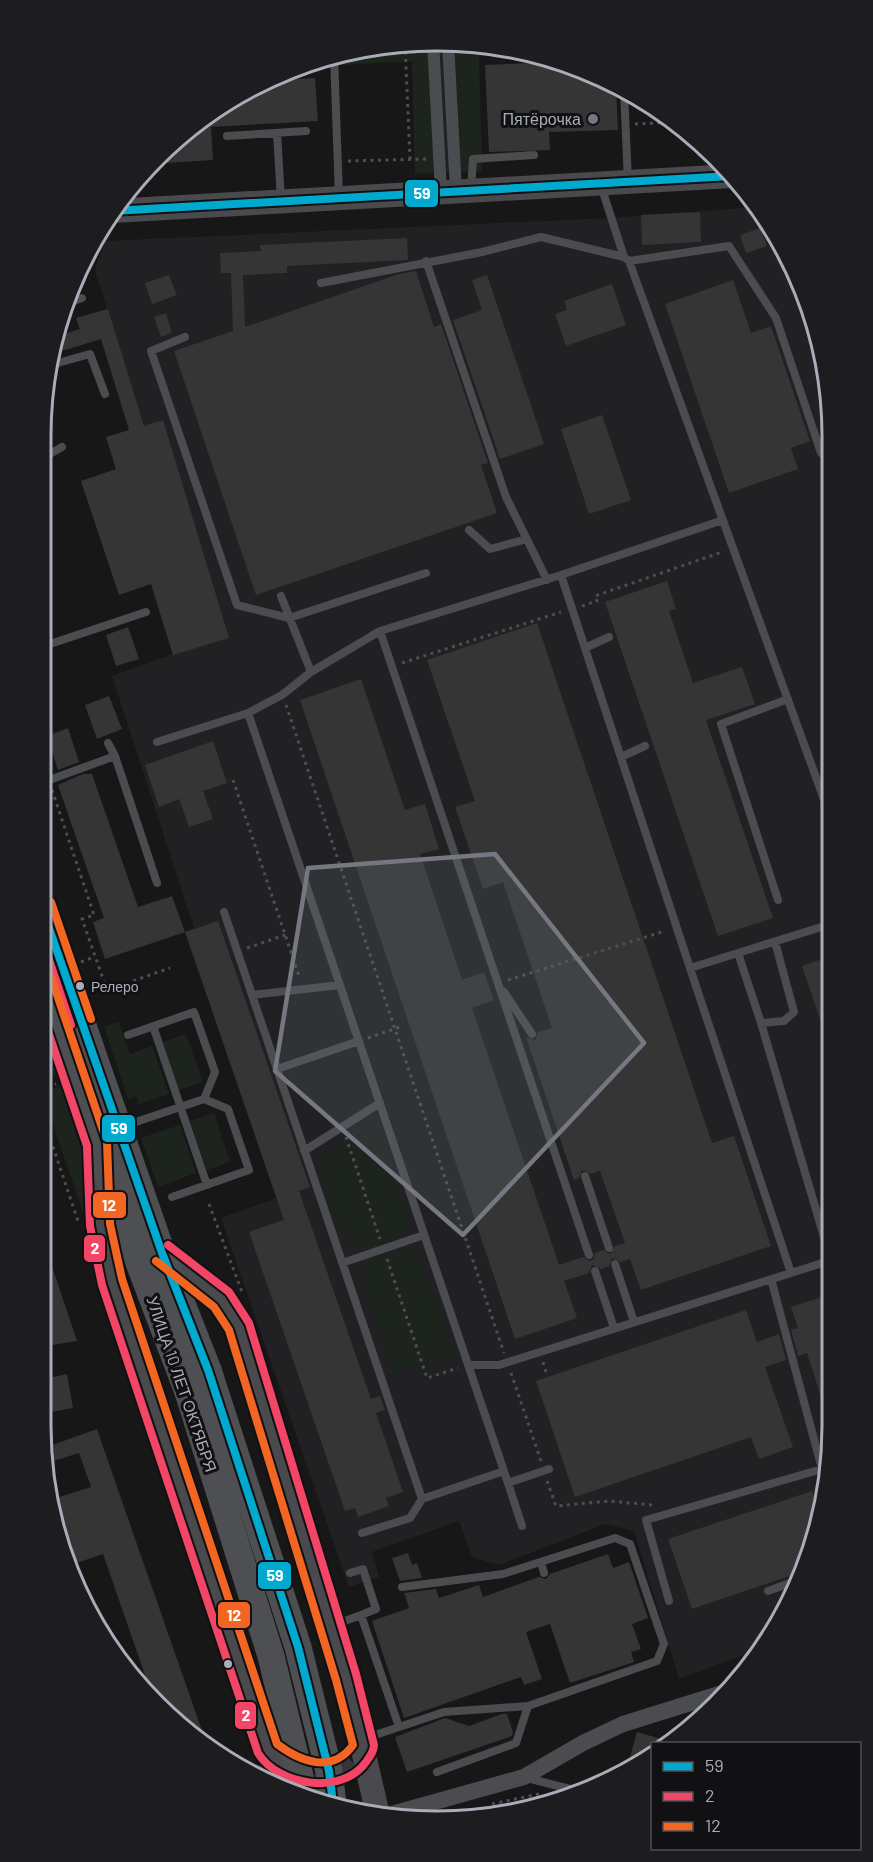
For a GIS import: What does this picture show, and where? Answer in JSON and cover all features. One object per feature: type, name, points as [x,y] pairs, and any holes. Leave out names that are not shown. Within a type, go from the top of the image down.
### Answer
[{"type":"main road","points":[[127,208],[721,177]]},
{"type":"main road","name":"УЛИЦА 10 ЛЕТ ОКТЯБРЯ","points":[[51,943],[107,1136],[128,1234],[188,1392],[270,1656],[303,1787]]},
{"type":"main road","name":"УЛИЦА 10 ЛЕТ ОКТЯБРЯ","points":[[51,1006],[107,1136],[162,1253],[208,1370],[298,1647],[329,1771],[332,1797]]},
{"type":"main road","points":[[107,1136],[100,1225],[104,1252],[275,1775]]},
{"type":"main road","points":[[104,1252],[108,1239],[116,1234],[128,1234]]},
{"type":"main road","points":[[162,1253],[222,1300],[239,1326],[330,1626],[362,1740],[376,1806]]},
{"type":"street","points":[[434,51],[456,191]]},
{"type":"street","points":[[449,52],[456,191]]},
{"type":"street","points":[[407,1810],[524,1777],[583,1743],[623,1724],[710,1697]]},
{"type":"lane","points":[[334,65],[339,197]]},
{"type":"lane","points":[[624,100],[628,181]]},
{"type":"lane","points":[[227,136],[306,131]]},
{"type":"lane","points":[[277,133],[281,200]]},
{"type":"lane","points":[[456,191],[473,159],[534,155]]},
{"type":"lane","points":[[600,183],[822,792]]},
{"type":"lane","points":[[321,283],[482,252],[541,237],[626,259],[729,246],[776,318],[821,453]]},
{"type":"lane","points":[[426,261],[506,497],[547,580]]},
{"type":"lane","points":[[76,300],[82,298]]},
{"type":"lane","points":[[185,337],[151,351],[237,605],[290,618],[426,573]]},
{"type":"lane","points":[[58,363],[90,354],[105,394]]},
{"type":"lane","points":[[51,453],[62,447]]},
{"type":"lane","points":[[157,742],[248,713],[282,695],[311,672],[380,631],[547,580],[723,520]]},
{"type":"lane","points":[[469,530],[490,549],[527,538]]},
{"type":"lane","points":[[561,575],[791,1273]]},
{"type":"lane","points":[[280,596],[311,672]]},
{"type":"lane","points":[[51,643],[146,612]]},
{"type":"lane","points":[[380,631],[589,1254]]},
{"type":"lane","points":[[585,648],[609,637]]},
{"type":"lane","points":[[778,900],[721,724],[788,699]]},
{"type":"lane","points":[[248,713],[522,1526]]},
{"type":"lane","points":[[108,743],[115,756],[157,883]]},
{"type":"lane","points":[[621,757],[645,746]]},
{"type":"lane","points":[[51,780],[115,756]]},
{"type":"lane","points":[[224,912],[422,1499]]},
{"type":"lane","points":[[690,968],[822,927]]},
{"type":"lane","points":[[761,1023],[784,1021],[794,1012],[775,942]]},
{"type":"lane","points":[[738,953],[822,1227]]},
{"type":"lane","points":[[498,983],[532,1034]]},
{"type":"lane","points":[[252,995],[340,984]]},
{"type":"lane","points":[[128,1035],[194,1012],[215,1072],[204,1099]]},
{"type":"lane","points":[[153,1026],[207,1185]]},
{"type":"lane","points":[[277,1069],[359,1041]]},
{"type":"lane","points":[[107,1136],[204,1099],[228,1109],[249,1170],[172,1197]]},
{"type":"lane","points":[[304,1151],[380,1103]]},
{"type":"lane","points":[[585,1176],[609,1248]]},
{"type":"lane","points":[[342,1263],[424,1235]]},
{"type":"lane","points":[[615,1264],[634,1322]]},
{"type":"lane","points":[[468,1365],[507,1362],[822,1264]]},
{"type":"lane","points":[[595,1271],[614,1328]]},
{"type":"lane","points":[[771,1279],[820,1462]]},
{"type":"lane","points":[[508,1483],[547,1470]]},
{"type":"lane","points":[[669,1601],[646,1520],[820,1470]]},
{"type":"lane","points":[[362,1533],[411,1518],[422,1499],[504,1471]]},
{"type":"lane","points":[[362,1740],[444,1712],[528,1706],[657,1661],[664,1644],[630,1544],[615,1538],[503,1574],[402,1587]]},
{"type":"lane","points":[[541,1562],[544,1573]]},
{"type":"lane","points":[[330,1626],[376,1609],[363,1569],[350,1573]]},
{"type":"lane","points":[[768,1591],[788,1584]]},
{"type":"lane","points":[[361,1615],[399,1727]]},
{"type":"lane","points":[[437,1772],[516,1743],[528,1706]]},
{"type":"lane","points":[[524,1777],[567,1788]]},
{"type":"path","points":[[406,52],[410,159]]},
{"type":"path","points":[[624,124],[660,123]]},
{"type":"path","points":[[282,695],[507,1362],[547,1470],[556,1506],[609,1501],[683,1508]]},
{"type":"path","points":[[233,780],[303,989]]},
{"type":"path","points":[[51,798],[94,915],[82,919],[106,990],[170,968]]},
{"type":"path","points":[[498,983],[677,927]]},
{"type":"path","points":[[237,951],[285,935]]},
{"type":"path","points":[[359,1041],[403,1026]]},
{"type":"path","points":[[51,1086],[56,1084]]},
{"type":"path","points":[[422,1364],[427,1378],[453,1370]]},
{"type":"highlighted area","points":[[495,854],[644,1043],[463,1235],[275,1071],[308,868]]},
{"type":"shaded area","points":[[411,52],[489,54],[479,56],[482,171],[415,174],[412,61],[342,65],[342,63],[361,58]]},
{"type":"shaded area","points":[[746,208],[782,266],[802,313],[815,361],[821,411],[822,1426],[819,1476],[809,1525],[793,1573],[757,1640],[747,1654],[679,1679],[634,1531],[605,1524],[499,1565],[472,1557],[459,1521],[372,1552],[379,1577],[349,1587],[221,1218],[277,1198],[185,932],[194,928],[112,676],[173,654],[106,437],[144,426],[95,270],[105,241],[611,218]]},
{"type":"shaded area","points":[[119,1022],[130,1054],[152,1046],[169,1094],[139,1104],[136,1096],[128,1099],[104,1027]]},
{"type":"shaded area","points":[[186,1034],[203,1082],[179,1090],[163,1042]]},
{"type":"shaded area","points":[[51,1054],[58,1073],[51,1076]]},
{"type":"shaded area","points":[[62,1086],[83,1152],[88,1181],[88,1227],[51,1118],[51,1089]]},
{"type":"shaded area","points":[[214,1113],[230,1162],[207,1170],[190,1121]]},
{"type":"shaded area","points":[[180,1125],[196,1173],[158,1187],[141,1138]]},
{"type":"shaded area","points":[[374,1125],[407,1218],[403,1234],[360,1249],[340,1232],[315,1162]]},
{"type":"shaded area","points":[[404,1249],[420,1256],[455,1354],[396,1374],[361,1275],[368,1262]]},
{"type":"building","points":[[532,63],[560,71],[607,91],[616,96],[618,130],[549,132],[550,150],[489,152],[485,65]]},
{"type":"building","points":[[315,78],[318,121],[211,127],[213,160],[166,163],[182,147],[222,116],[290,79]]},
{"type":"building","points":[[700,212],[701,242],[642,245],[641,215]]},
{"type":"building","points":[[760,228],[767,246],[746,253],[740,235]]},
{"type":"building","points":[[407,238],[408,260],[287,266],[287,273],[243,275],[245,327],[399,274],[416,271],[434,327],[441,324],[488,463],[481,465],[497,513],[256,595],[174,351],[233,331],[231,273],[221,273],[220,253],[261,251],[260,245]]},
{"type":"building","points":[[169,275],[177,295],[152,304],[145,283]]},
{"type":"building","points":[[487,275],[544,444],[500,459],[453,320],[482,310],[472,280]]},
{"type":"building","points":[[733,280],[751,333],[771,326],[810,441],[791,448],[798,469],[729,493],[665,304]]},
{"type":"building","points":[[612,284],[626,325],[566,346],[555,314],[567,310],[564,301]]},
{"type":"building","points":[[108,309],[144,426],[163,420],[229,638],[173,655],[151,584],[119,595],[81,481],[116,469],[106,437],[129,430],[101,339],[60,352],[65,334],[80,329],[76,318]]},
{"type":"building","points":[[166,313],[172,333],[161,337],[154,317]]},
{"type":"building","points":[[602,415],[631,500],[589,514],[561,429]]},
{"type":"building","points":[[667,581],[676,609],[669,611],[693,683],[742,667],[755,704],[706,720],[773,918],[718,936],[605,602]]},
{"type":"building","points":[[537,623],[712,1143],[734,1136],[771,1246],[641,1290],[630,1259],[621,1262],[612,1258],[609,1266],[601,1269],[592,1265],[589,1273],[564,1281],[577,1318],[515,1339],[300,700],[361,679],[405,810],[425,804],[439,849],[420,854],[462,980],[484,972],[494,1000],[472,1008],[559,1265],[583,1257],[590,1261],[594,1259],[595,1253],[603,1250],[610,1254],[615,1246],[625,1243],[600,1171],[591,1174],[582,1170],[579,1178],[574,1180],[526,1037],[535,1040],[538,1032],[552,1028],[503,882],[483,889],[455,807],[475,801],[427,660]]},
{"type":"building","points":[[128,627],[139,659],[116,666],[106,635]]},
{"type":"building","points":[[109,696],[122,729],[97,739],[85,705]]},
{"type":"building","points":[[68,728],[79,762],[58,770],[51,748],[51,734]]},
{"type":"building","points":[[213,741],[227,783],[203,791],[213,819],[189,827],[179,799],[159,807],[145,765]]},
{"type":"building","points":[[83,774],[92,774],[138,907],[172,896],[185,932],[105,959],[93,922],[104,918],[58,785]]},
{"type":"building","points":[[218,921],[310,1187],[299,1191],[371,1399],[380,1396],[385,1410],[376,1413],[403,1492],[386,1498],[389,1506],[358,1517],[355,1508],[345,1511],[249,1232],[284,1220],[185,932]]},
{"type":"building","points":[[822,959],[822,1025],[802,966]]},
{"type":"building","points":[[51,1264],[77,1341],[51,1345]]},
{"type":"building","points":[[822,1297],[822,1400],[807,1353],[798,1356],[791,1330],[798,1328],[791,1307]]},
{"type":"building","points":[[746,1310],[757,1342],[779,1334],[786,1360],[765,1367],[793,1447],[759,1459],[751,1437],[575,1497],[536,1381]]},
{"type":"building","points":[[67,1374],[73,1408],[51,1412],[51,1378]]},
{"type":"building","points":[[97,1429],[202,1731],[182,1715],[147,1679],[103,1554],[76,1563],[57,1498],[91,1487],[79,1453],[53,1461],[52,1445]]},
{"type":"building","points":[[812,1491],[815,1500],[802,1549],[792,1575],[692,1609],[668,1539]]},
{"type":"building","points":[[408,1553],[412,1565],[417,1563],[422,1578],[400,1581],[392,1558]]},
{"type":"building","points":[[608,1554],[613,1568],[629,1562],[648,1618],[632,1624],[641,1649],[631,1652],[634,1662],[570,1683],[550,1624],[526,1632],[542,1679],[524,1685],[521,1677],[404,1718],[372,1621],[409,1608],[404,1593],[436,1589],[439,1598],[479,1585],[483,1597],[539,1577],[546,1579],[550,1574]]},
{"type":"building","points":[[507,1714],[513,1732],[512,1736],[407,1772],[395,1737],[445,1718],[469,1726]]},
{"type":"building","points":[[637,1732],[661,1739],[651,1742],[651,1746],[630,1759]]},
{"type":"tunnel","points":[[292,1768],[312,1774],[333,1772],[351,1763],[364,1747]]},
{"type":"transit line","name":"59","points":[[125,210],[721,177]]},
{"type":"transit line","name":"12","points":[[51,902],[91,1019]]},
{"type":"transit line","name":"59","points":[[51,934],[162,1253],[208,1370],[298,1647],[329,1771],[332,1797]]},
{"type":"transit line","name":"2","points":[[51,966],[71,1025]]},
{"type":"transit line","name":"12","points":[[51,977],[107,1142],[110,1224],[122,1279],[277,1744],[306,1760],[316,1762],[336,1760],[353,1745],[336,1680],[229,1330],[214,1307],[156,1261]]},
{"type":"transit line","name":"2","points":[[51,1040],[87,1146],[90,1226],[102,1285],[258,1753],[267,1764],[295,1779],[310,1783],[342,1780],[355,1773],[366,1762],[373,1752],[374,1745],[356,1674],[249,1323],[229,1292],[168,1245]]},
{"type":"place","name":"Пятёрочка","points":[[593,119]]},
{"type":"place","name":"Релеро","points":[[80,986]]}]
